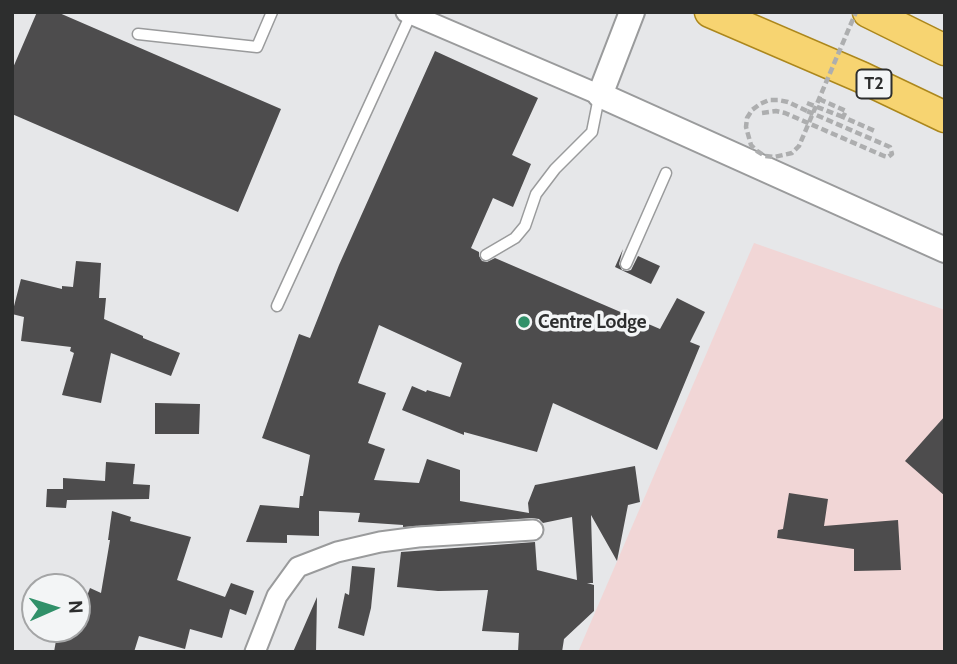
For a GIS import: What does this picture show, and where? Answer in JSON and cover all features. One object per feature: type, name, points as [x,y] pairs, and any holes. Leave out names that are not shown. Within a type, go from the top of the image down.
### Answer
[{"type":"main road","name":"T2","points":[[710,12],[945,117]]},
{"type":"main road","points":[[868,12],[945,50]]},
{"type":"street","points":[[600,95],[632,12]]},
{"type":"street","points":[[409,13],[600,95],[945,250]]},
{"type":"street","points":[[255,652],[277,596],[298,567],[337,552],[380,542],[533,530]]},
{"type":"lane","points":[[138,34],[257,47],[272,12]]},
{"type":"lane","points":[[277,306],[409,13]]},
{"type":"lane","points":[[486,255],[515,238],[528,219],[536,194],[555,169],[592,132],[600,95]]},
{"type":"lane","points":[[625,264],[666,173]]},
{"type":"path","points":[[762,113],[785,113],[797,118],[810,124],[834,134],[884,156],[892,154],[890,147],[819,116],[807,111],[788,102],[778,100],[769,100],[752,110],[746,127],[751,145],[765,156],[784,156],[799,146],[804,134],[809,123],[814,111],[819,99],[856,12]]},
{"type":"path","points":[[819,99],[846,111],[843,117]]},
{"type":"path","points":[[807,103],[877,132]]},
{"type":"shaded area","points":[[754,243],[945,310],[945,652],[578,652]]},
{"type":"building","points":[[37,12],[57,12],[281,109],[238,212],[12,114],[12,70]]},
{"type":"building","points":[[435,51],[538,98],[512,155],[531,164],[513,207],[493,198],[471,248],[479,252],[482,261],[495,258],[660,329],[677,298],[705,312],[690,342],[700,346],[657,450],[553,403],[537,452],[464,432],[464,435],[402,410],[412,386],[450,397],[462,363],[379,325],[358,383],[386,393],[368,443],[385,449],[374,480],[419,483],[427,459],[460,470],[460,501],[529,513],[528,503],[535,485],[635,466],[640,502],[628,505],[617,561],[591,515],[593,583],[587,583],[594,585],[594,611],[564,639],[562,652],[518,652],[519,633],[482,631],[488,590],[438,591],[397,587],[401,552],[535,542],[537,570],[577,580],[572,517],[543,523],[532,518],[403,527],[358,522],[360,513],[319,511],[319,536],[287,535],[287,543],[246,542],[260,505],[299,508],[310,455],[262,438],[299,334],[310,338],[339,265]]},
{"type":"building","points":[[623,249],[619,264],[622,270],[631,270],[638,256],[660,266],[651,284],[615,267]]},
{"type":"building","points":[[76,261],[101,263],[99,298],[106,298],[104,319],[180,353],[171,376],[111,353],[101,403],[62,395],[74,353],[70,351],[71,347],[21,341],[24,317],[12,314],[21,279],[62,289],[62,286],[73,287]]},
{"type":"building","points":[[155,403],[200,404],[199,434],[155,434]]},
{"type":"building","points":[[945,416],[945,496],[905,461]]},
{"type":"building","points":[[106,462],[135,464],[133,484],[150,485],[149,499],[67,500],[66,508],[46,507],[47,489],[63,489],[63,478],[105,481]]},
{"type":"building","points":[[789,493],[828,499],[824,526],[898,520],[901,570],[854,571],[854,549],[777,538],[778,530],[783,529]]},
{"type":"building","points":[[112,511],[131,517],[130,521],[191,537],[177,580],[225,597],[231,583],[254,591],[246,615],[230,609],[222,638],[190,629],[185,649],[139,636],[134,652],[54,652],[56,643],[91,643],[91,588],[101,593]]},
{"type":"building","points":[[352,566],[375,568],[371,608],[364,636],[338,628],[345,593],[349,595]]},
{"type":"building","points":[[317,597],[316,652],[293,652]]},
{"type":"place","name":"Centre Lodge","points":[[524,322]]}]
